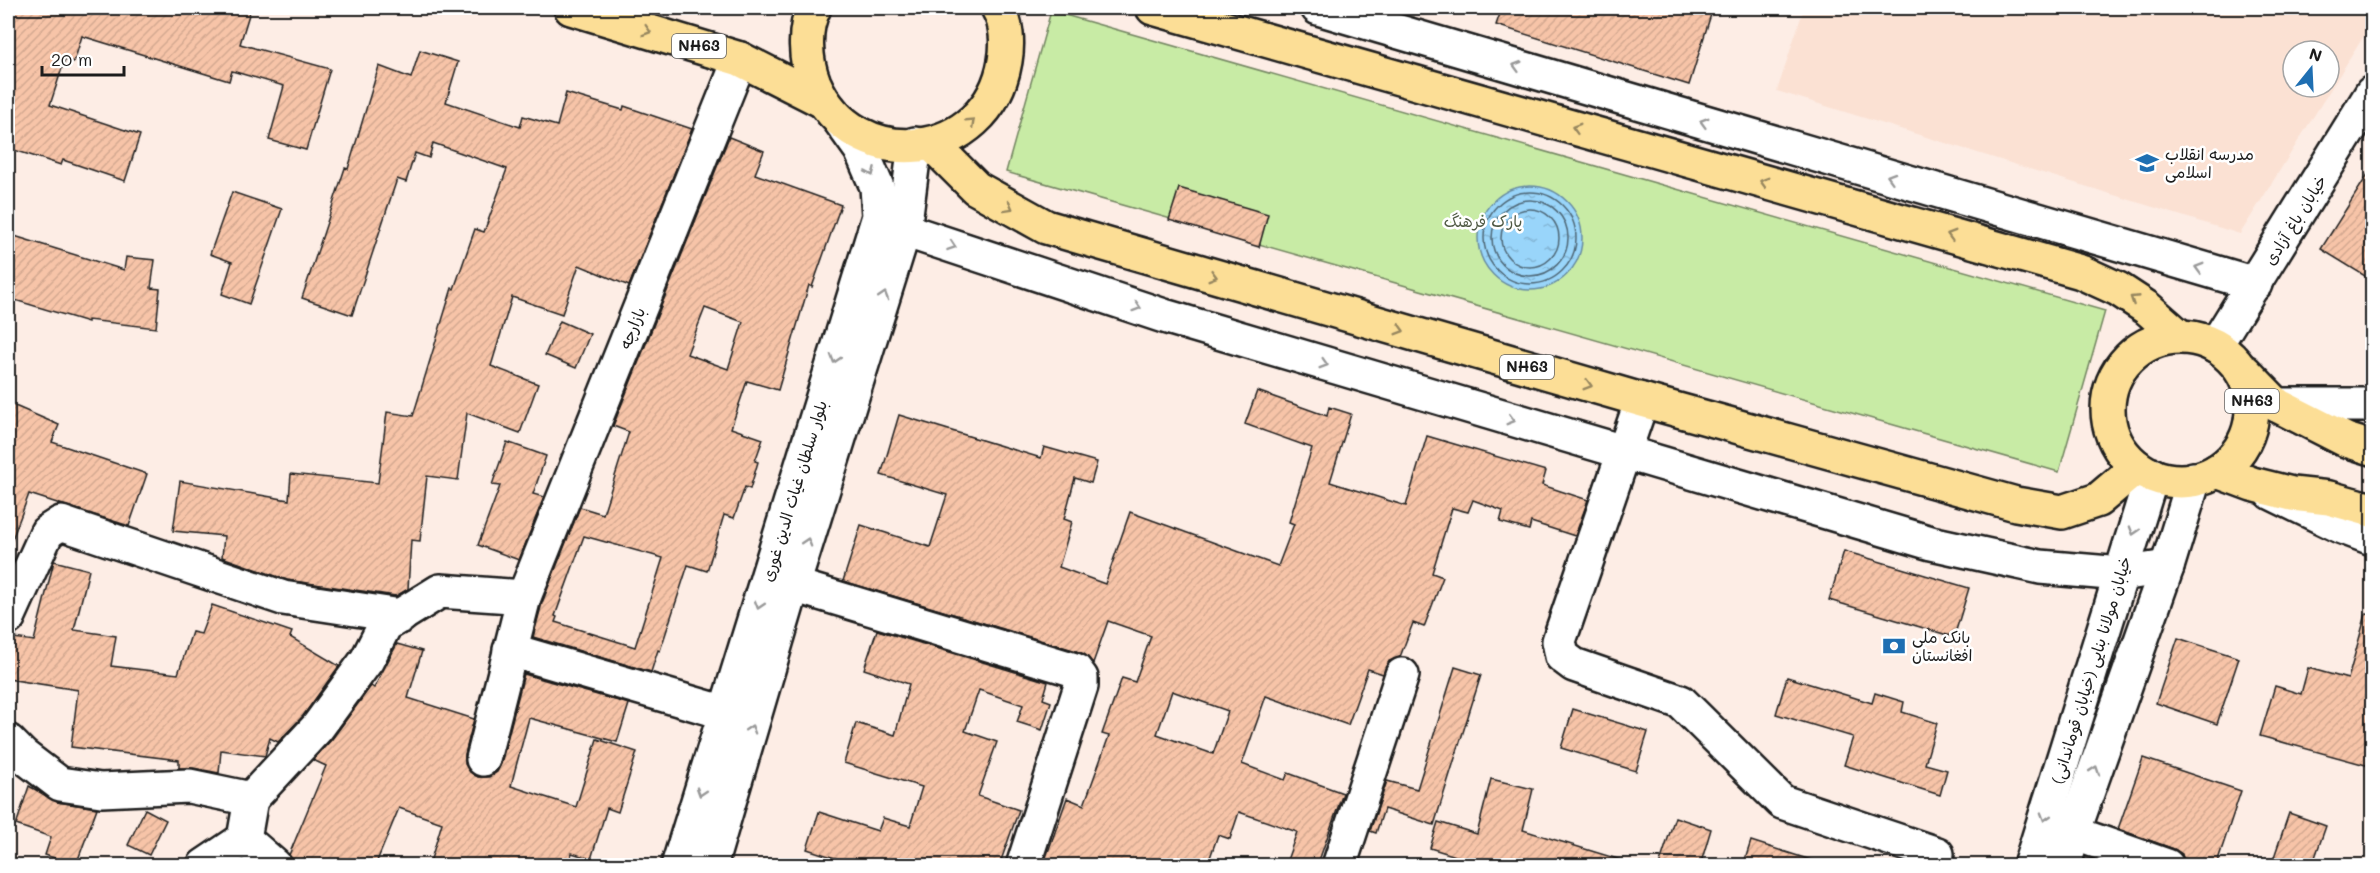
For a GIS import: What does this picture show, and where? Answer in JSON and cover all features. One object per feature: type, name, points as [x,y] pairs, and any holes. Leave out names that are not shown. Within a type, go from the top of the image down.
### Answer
[{"type":"highway","name":"NH63","points":[[571,8],[740,59],[831,111]]},
{"type":"highway","points":[[814,8],[806,41],[809,72],[831,111],[863,137],[888,145],[924,144],[962,130],[986,108],[1002,78],[1007,46],[1002,13],[998,8]]},
{"type":"highway","name":"NH63","points":[[1153,8],[2081,272],[2118,289],[2147,308],[2179,336]]},
{"type":"highway","name":"NH63","points":[[924,144],[976,188],[1046,227],[1642,400],[2016,504],[2062,512],[2098,500],[2144,471],[2123,453],[2113,435],[2108,417],[2109,396],[2115,377],[2126,361],[2141,348],[2159,339],[2179,336],[2198,338],[2215,346],[2229,355],[2277,405],[2346,440],[2373,448]]},
{"type":"highway","name":"NH63","points":[[2206,475],[2233,459],[2245,443],[2251,425],[2253,405],[2240,368]]},
{"type":"highway","points":[[2144,471],[2167,480],[2206,475],[2292,494],[2329,498],[2373,510]]},
{"type":"street","points":[[1318,8],[2255,284]]},
{"type":"street","name":"بازارچه","points":[[483,759],[524,597],[740,59]]},
{"type":"street","name":"خیابان باغ آزادی","points":[[2215,346],[2373,93]]},
{"type":"street","name":"بلوار سلطان غیاث الدین غوری","points":[[678,866],[726,713],[892,223],[861,150],[831,111]]},
{"type":"street","points":[[710,866],[794,585],[892,223],[924,144]]},
{"type":"street","points":[[892,223],[1164,316],[1931,543],[2040,567],[2121,574],[2167,567]]},
{"type":"street","points":[[1642,400],[1559,641],[1562,656],[1574,665],[1681,702],[1782,802],[1937,854]]},
{"type":"street","points":[[2277,405],[2373,405]]},
{"type":"street","name":"خیابان مولانا بنایی (خیابان قوماندانی)","points":[[2030,866],[2121,574],[2144,471]]},
{"type":"street","name":"خیابان مولانا بنایی (خیابان قوماندانی)","points":[[2064,866],[2073,833],[2167,567],[2206,475]]},
{"type":"street","points":[[2252,484],[2340,526],[2373,538]]},
{"type":"street","points":[[8,618],[47,532],[61,523],[283,598],[401,616]]},
{"type":"street","points":[[794,585],[1075,670],[1081,678],[1081,686],[1023,866]]},
{"type":"street","points":[[204,866],[244,840],[251,799],[317,728],[367,660],[385,625],[440,591],[524,597]]},
{"type":"street","points":[[510,650],[726,713]]},
{"type":"street","points":[[1340,866],[1402,675]]},
{"type":"street","points":[[8,741],[22,755],[60,784],[101,790],[189,786],[251,799]]},
{"type":"street","points":[[2073,833],[2167,866]]},
{"type":"street","points":[[244,840],[275,866]]},
{"type":"shaded area","name":"مدرسه انقلاب اسلامی","points":[[1804,8],[2372,8],[2372,23],[2341,73],[2341,39],[2281,39],[2281,99],[2324,99],[2240,234],[1777,91]]},
{"type":"green space","name":"پارک فرهنگ","points":[[1051,11],[2105,311],[2059,472],[1006,172]]},
{"type":"water","points":[[1530,186],[1550,190],[1567,201],[1578,218],[1582,238],[1578,258],[1567,275],[1550,286],[1530,290],[1510,286],[1493,275],[1482,258],[1478,238],[1482,218],[1493,201],[1510,190]]},
{"type":"building","points":[[8,8],[251,8],[240,44],[330,69],[306,150],[269,140],[284,86],[232,71],[229,81],[82,36],[74,62],[65,59],[50,105],[140,135],[125,181],[63,160],[61,165],[8,148]]},
{"type":"building","points":[[1502,8],[1713,8],[1689,85],[1496,25]]},
{"type":"building","points":[[420,50],[458,62],[446,102],[520,127],[523,116],[557,126],[566,93],[623,110],[624,106],[692,129],[629,286],[579,265],[562,314],[512,297],[491,366],[538,384],[520,433],[467,413],[458,480],[427,476],[420,541],[411,540],[408,589],[396,596],[287,580],[222,557],[224,536],[173,531],[180,481],[289,500],[291,474],[378,483],[387,412],[413,416],[452,288],[454,289],[475,229],[484,232],[507,169],[433,143],[429,158],[415,153],[406,182],[397,179],[352,315],[302,298],[345,168],[348,169],[379,66],[411,78]]},
{"type":"building","points":[[729,137],[764,151],[755,174],[841,205],[812,287],[809,285],[778,390],[747,381],[731,428],[763,439],[755,461],[758,462],[750,489],[745,487],[734,518],[724,515],[707,571],[688,565],[651,672],[533,637],[542,603],[580,507],[603,514],[629,432],[613,426]],"holes":[[[705,308],[743,322],[728,369],[687,354]],[[584,536],[663,558],[635,647],[555,622],[557,617],[555,616]]]},
{"type":"building","points":[[2373,166],[2373,281],[2321,249]]},
{"type":"building","points":[[1179,188],[1268,214],[1259,247],[1169,220]]},
{"type":"building","points":[[232,192],[282,209],[249,304],[222,294],[232,262],[210,254]]},
{"type":"building","points":[[8,234],[124,270],[126,257],[155,260],[151,288],[160,289],[156,328],[88,320],[88,322],[8,298]]},
{"type":"building","points":[[560,321],[590,334],[576,368],[545,355]]},
{"type":"building","points":[[1257,391],[1327,416],[1329,407],[1351,414],[1330,482],[1406,506],[1427,436],[1546,471],[1542,485],[1588,500],[1575,536],[1531,522],[1529,530],[1500,522],[1503,511],[1473,500],[1468,512],[1452,508],[1432,573],[1443,577],[1424,627],[1413,623],[1400,657],[1389,661],[1383,674],[1368,669],[1348,725],[1266,696],[1242,764],[1285,780],[1288,773],[1343,793],[1317,866],[1285,866],[1297,832],[1239,812],[1230,839],[1218,835],[1207,866],[1043,866],[1067,798],[1084,805],[1109,736],[1102,734],[1122,678],[1135,682],[1151,636],[1108,621],[1093,663],[1080,652],[843,581],[861,525],[930,547],[947,495],[881,475],[899,415],[1041,458],[1044,447],[1097,462],[1091,483],[1075,478],[1064,519],[1072,522],[1059,567],[1105,584],[1130,512],[1278,566],[1294,524],[1289,522],[1312,448],[1245,424]],"holes":[[[1172,691],[1228,711],[1213,754],[1157,734]]]},
{"type":"building","points":[[8,403],[59,425],[52,442],[147,474],[129,526],[29,494],[10,545],[8,545]]},
{"type":"building","points":[[507,442],[546,456],[533,494],[544,497],[519,560],[478,545],[500,486],[492,485]]},
{"type":"building","points":[[1844,551],[1969,588],[1954,637],[1829,600]]},
{"type":"building","points":[[54,561],[89,570],[74,630],[116,636],[111,666],[178,674],[192,632],[201,634],[212,605],[292,632],[290,637],[339,666],[303,716],[278,742],[270,738],[265,756],[221,750],[219,773],[179,768],[179,760],[71,747],[78,690],[8,679],[8,637],[34,641]]},
{"type":"building","points":[[2366,614],[2373,615],[2373,767],[2260,736],[2275,686],[2301,694],[2308,668],[2348,679]]},
{"type":"building","points":[[877,630],[1048,682],[1043,699],[1051,702],[1042,730],[1017,722],[1023,705],[979,690],[965,731],[997,742],[978,796],[1019,810],[999,866],[860,866],[807,849],[819,812],[878,831],[883,818],[910,826],[922,787],[844,763],[856,723],[895,735],[909,684],[864,669]]},
{"type":"building","points":[[2178,638],[2239,658],[2217,724],[2156,703]]},
{"type":"building","points":[[397,644],[422,651],[408,698],[474,719],[465,754],[465,764],[470,772],[478,777],[489,777],[497,772],[501,764],[524,674],[629,704],[617,742],[529,718],[511,786],[576,807],[597,739],[637,752],[618,812],[607,808],[591,859],[572,853],[568,866],[429,866],[442,823],[399,808],[375,866],[293,866],[289,855],[326,766],[313,760],[332,739],[371,686],[374,688]]},
{"type":"building","points":[[1455,667],[1481,675],[1434,825],[1384,809],[1376,833],[1370,831],[1387,781],[1417,789]]},
{"type":"building","points":[[1787,677],[1872,703],[1875,693],[1904,702],[1902,712],[1937,723],[1925,764],[1947,770],[1940,795],[1844,765],[1853,737],[1776,714]]},
{"type":"building","points":[[1573,709],[1648,732],[1636,771],[1561,748]]},
{"type":"building","points":[[2143,758],[2241,791],[2216,866],[2185,866],[2182,854],[2174,849],[2118,829]]},
{"type":"building","points":[[1491,779],[1533,789],[1523,830],[1621,860],[1620,866],[1488,866],[1430,848],[1438,822],[1477,834]]},
{"type":"building","points":[[29,786],[57,802],[97,808],[76,865],[45,855],[51,837],[16,825]]},
{"type":"building","points":[[145,809],[166,820],[149,855],[128,845]]},
{"type":"building","points":[[2289,813],[2326,826],[2312,866],[2271,866]]},
{"type":"building","points":[[1675,817],[1711,829],[1700,866],[1659,866]]},
{"type":"building","points":[[1751,841],[1814,861],[1813,866],[1743,866]]},
{"type":"place","name":"مدرسه انقلاب اسلامی","points":[[2147,163]]},
{"type":"place","name":"بانک ملی افغانستان","points":[[1894,646]]}]
